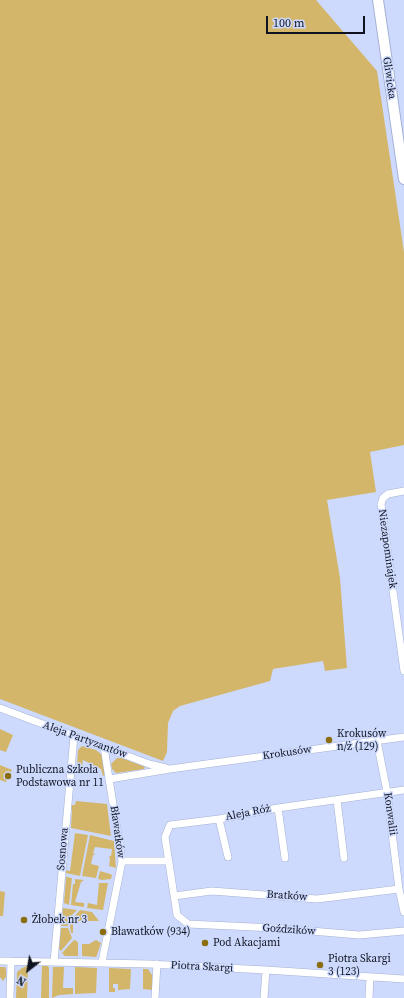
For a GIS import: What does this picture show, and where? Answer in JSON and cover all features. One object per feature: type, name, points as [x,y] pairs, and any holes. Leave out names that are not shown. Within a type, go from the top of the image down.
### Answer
[{"type":"main road","name":"Gliwicka","points":[[378,0],[404,179]]},
{"type":"street","name":"Niezapominajek","points":[[404,491],[388,494],[383,498],[380,504],[404,670]]},
{"type":"street","name":"Aleja Partyzantów","points":[[0,708],[149,764],[170,769]]},
{"type":"street","name":"Sosnowa","points":[[54,962],[74,736]]},
{"type":"street","name":"Krokusów","points":[[110,779],[170,769],[404,737]]},
{"type":"street","name":"Konwalii","points":[[377,741],[386,792],[399,889],[404,912]]},
{"type":"street","name":"Bławatków","points":[[102,962],[122,861],[104,747]]},
{"type":"street","name":"Aleja Róż","points":[[177,915],[165,837],[170,825],[219,819],[278,808],[404,790]]},
{"type":"street","points":[[337,800],[344,858]]},
{"type":"street","name":"Aleja Róż","points":[[278,808],[285,858]]},
{"type":"street","name":"Aleja Róż","points":[[219,819],[228,857]]},
{"type":"street","points":[[122,861],[169,860]]},
{"type":"street","name":"Bratków","points":[[174,896],[212,891],[317,899],[399,889]]},
{"type":"street","name":"Goździków","points":[[177,915],[188,924],[275,928],[359,935],[404,931]]},
{"type":"street","name":"Piotra Skargi","points":[[0,961],[11,960],[157,964],[404,979]]},
{"type":"street","points":[[10,998],[11,960]]},
{"type":"street","points":[[155,998],[157,964]]},
{"type":"street","points":[[264,998],[266,970]]},
{"type":"street","points":[[369,998],[370,977]]},
{"type":"shaded area","points":[[0,0],[316,0],[377,71],[404,252],[404,445],[370,452],[376,492],[327,500],[340,578],[347,668],[325,671],[323,661],[273,669],[270,681],[180,706],[173,711],[168,723],[167,752],[163,761],[0,699]]},
{"type":"shaded area","points":[[0,729],[13,735],[6,752],[0,750]]},
{"type":"shaded area","points":[[82,746],[96,750],[102,755],[105,775],[103,776],[101,769],[83,760],[82,766],[77,765],[78,750]]},
{"type":"shaded area","points":[[117,758],[122,758],[145,767],[144,769],[116,773],[112,769],[111,764]]},
{"type":"shaded area","points":[[0,765],[12,770],[6,782],[0,780]]},
{"type":"shaded area","points":[[76,801],[107,804],[111,836],[71,828],[72,809],[70,809],[71,805],[75,805]]},
{"type":"shaded area","points":[[75,833],[88,835],[80,876],[66,873],[64,870],[70,871]]},
{"type":"shaded area","points":[[90,835],[114,841],[116,868],[109,866],[109,856],[111,856],[112,849],[95,847],[93,853],[95,854],[93,855],[91,864],[99,866],[96,878],[82,876]]},
{"type":"shaded area","points":[[100,871],[112,875],[111,879],[98,879]]},
{"type":"shaded area","points":[[66,877],[72,878],[69,905],[64,903]]},
{"type":"shaded area","points":[[75,879],[84,880],[81,882],[75,902],[84,903],[84,907],[71,905],[73,884],[75,884]]},
{"type":"shaded area","points":[[99,883],[108,883],[103,910],[87,908],[88,903],[97,905]]},
{"type":"shaded area","points":[[0,891],[5,892],[3,916],[0,916]]},
{"type":"shaded area","points":[[63,908],[77,910],[70,917],[68,926],[61,926]]},
{"type":"shaded area","points":[[80,910],[92,912],[99,921],[73,921],[73,933],[71,933],[71,920]]},
{"type":"shaded area","points":[[61,928],[68,928],[72,938],[61,951],[59,949]]},
{"type":"shaded area","points":[[74,940],[78,942],[78,956],[65,956],[62,953]]},
{"type":"shaded area","points":[[96,940],[101,943],[96,957],[82,956],[82,944],[89,944]]},
{"type":"shaded area","points":[[27,966],[27,998],[16,998],[17,972]]},
{"type":"shaded area","points":[[42,966],[48,966],[49,968],[49,998],[41,998]]},
{"type":"shaded area","points":[[0,967],[5,967],[6,970],[6,977],[3,981],[0,977]]},
{"type":"shaded area","points":[[53,967],[64,967],[63,988],[73,988],[73,994],[59,995],[52,998]]},
{"type":"shaded area","points":[[75,967],[97,968],[96,993],[75,994]]},
{"type":"shaded area","points":[[109,968],[131,969],[130,989],[118,990],[118,984],[113,984],[115,992],[109,992]]},
{"type":"shaded area","points":[[143,969],[148,969],[152,975],[152,990],[143,989]]},
{"type":"place","name":"Krokusów n/ż (129)","points":[[329,740]]},
{"type":"place","name":"Publiczna Szkoła Podstawowa nr 11","points":[[8,776]]},
{"type":"place","name":"Żłobek nr 3","points":[[24,920]]},
{"type":"place","name":"Bławatków (934)","points":[[103,932]]},
{"type":"place","name":"Pod Akacjami","points":[[205,943]]},
{"type":"place","name":"Piotra Skargi 3 (123)","points":[[320,965]]}]
